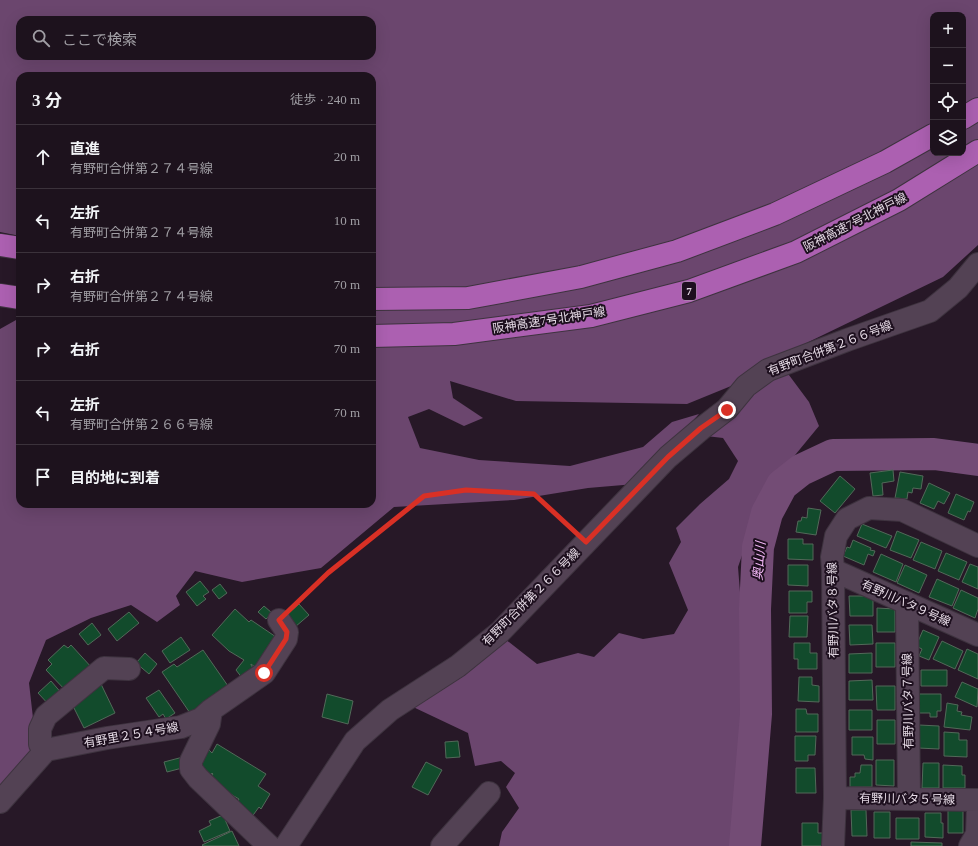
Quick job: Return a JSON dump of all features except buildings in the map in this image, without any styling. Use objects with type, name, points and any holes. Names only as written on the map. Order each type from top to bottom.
[{"type":"highway","points":[[966,116],[978,109]]},
{"type":"highway","points":[[376,299],[468,298],[581,277],[677,251],[775,214],[885,162],[930,137]]},
{"type":"highway","name":"阪神高速7号北神戸線","points":[[376,336],[454,334],[584,317],[689,291],[796,252],[899,200],[978,151]]},
{"type":"highway","points":[[0,245],[16,247]]},
{"type":"highway","points":[[0,257],[16,259]]},
{"type":"highway","points":[[0,295],[16,297]]},
{"type":"street","name":"有野町合併第２６６号線","points":[[286,846],[355,741],[390,710],[458,666],[500,632],[668,457],[701,428],[727,410],[746,386],[768,370],[930,311],[958,288],[978,264]]},
{"type":"street","name":"有野川バタ８号線","points":[[833,846],[835,798],[832,557],[836,536],[847,519],[869,508],[902,510],[978,546]]},
{"type":"street","name":"有野川バタ９号線","points":[[833,570],[978,635]]},
{"type":"street","name":"有野川バタ７号線","points":[[906,603],[909,799]]},
{"type":"street","name":"有野里２５４号線","points":[[46,750],[108,738],[181,727],[201,720],[211,710],[264,673],[286,639],[287,632],[279,620]]},
{"type":"street","points":[[0,802],[46,750],[40,744],[40,729],[46,716],[104,668],[129,669]]},
{"type":"street","points":[[211,710],[209,724],[191,761],[191,769],[198,778],[269,846]]},
{"type":"street","points":[[442,846],[489,793]]},
{"type":"street","name":"有野川バタ５号線","points":[[835,798],[978,800]]},
{"type":"street","points":[[970,846],[977,834],[978,807]]},
{"type":"path","points":[[279,620],[328,573],[424,496],[466,490],[534,494],[586,542]]},
{"type":"shaded area","points":[[0,0],[978,0],[978,245],[943,277],[794,349],[736,384],[687,404],[516,401],[450,381],[453,398],[483,418],[464,426],[429,409],[408,417],[420,448],[479,460],[570,466],[643,447],[672,422],[699,414],[635,484],[588,488],[514,500],[394,507],[321,568],[242,582],[195,571],[176,596],[180,605],[157,622],[131,605],[91,618],[46,640],[29,683],[37,753],[0,794],[0,329],[16,320],[16,508],[376,508],[376,72],[16,72],[16,235],[0,232]]},
{"type":"shaded area","points":[[783,367],[809,402],[819,426],[791,460],[757,512],[738,567],[750,718],[738,846],[499,846],[502,832],[519,808],[506,787],[515,773],[501,761],[475,766],[468,733],[411,706],[505,639],[537,664],[578,653],[594,657],[619,633],[643,639],[674,634],[688,610],[669,563],[681,542],[676,528],[700,504],[729,479],[738,461],[723,438],[706,436]]},
{"type":"waterway","name":"奥山川","points":[[745,846],[756,714],[755,609],[758,547],[767,513],[782,485],[801,470],[833,455],[934,454],[978,460]]},
{"type":"route","points":[[264,673],[286,639],[287,632],[279,620],[328,573],[424,496],[466,490],[534,494],[586,542],[668,457],[701,428],[727,410]]}]
